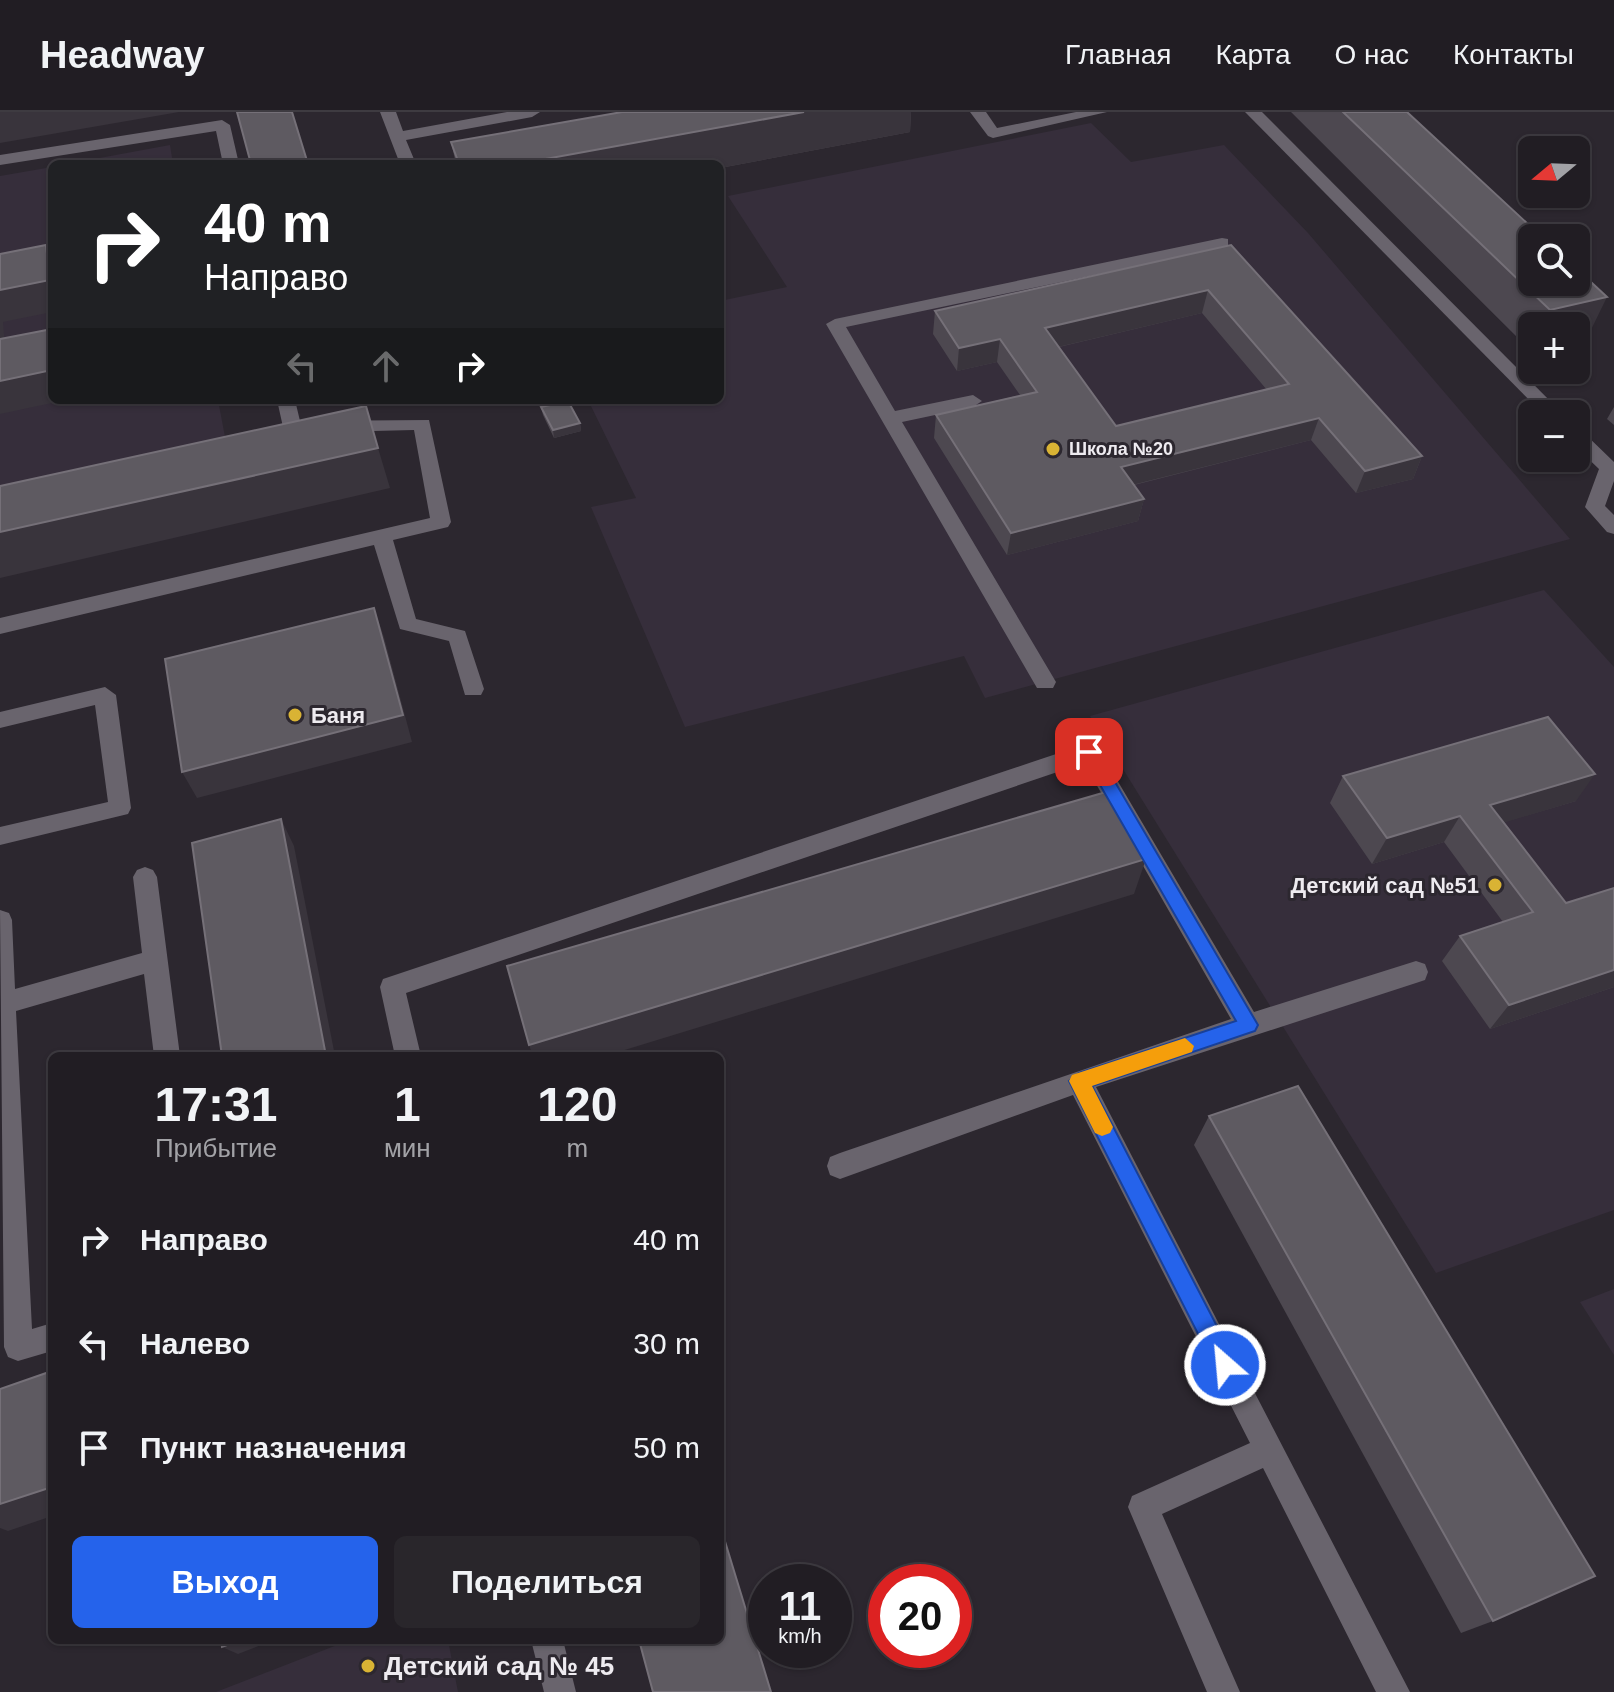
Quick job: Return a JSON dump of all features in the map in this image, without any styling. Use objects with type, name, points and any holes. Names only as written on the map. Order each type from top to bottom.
[{"type":"lane","points":[[388,112],[406,160]]},
{"type":"lane","points":[[396,137],[532,112]]},
{"type":"lane","points":[[978,112],[993,133],[1099,112]]},
{"type":"lane","points":[[1253,112],[1540,400]]},
{"type":"lane","points":[[0,160],[222,125],[230,160]]},
{"type":"lane","points":[[1045,682],[835,324],[1222,243]]},
{"type":"lane","points":[[891,418],[973,401]]},
{"type":"lane","points":[[0,626],[441,522],[422,424],[292,427],[287,404]]},
{"type":"lane","points":[[1590,450],[1609,468],[1604,505],[1614,527]]},
{"type":"lane","points":[[382,536],[407,624],[458,636],[473,689]]},
{"type":"lane","points":[[0,720],[105,695],[120,808],[0,836]]},
{"type":"lane","points":[[407,1052],[392,987],[1089,752],[1248,1025]]},
{"type":"lane","points":[[145,877],[166,1052]]},
{"type":"lane","points":[[0,920],[18,1347],[48,1338]]},
{"type":"lane","points":[[1,993],[155,960]]},
{"type":"lane","points":[[840,1166],[1079,1081],[1416,972]]},
{"type":"lane","points":[[1079,1081],[1394,1692]]},
{"type":"lane","points":[[1224,1692],[1143,1507],[1269,1450]]},
{"type":"lane","points":[[548,1644],[560,1692]]},
{"type":"shaded area","name":"Школа №20","points":[[1091,123],[1131,162],[1224,145],[1308,233],[1570,539],[985,698],[964,656],[685,727],[591,507],[636,498],[590,404],[724,404],[724,300],[787,287],[728,196]]},
{"type":"shaded area","points":[[170,145],[172,160],[89,160]]},
{"type":"shaded area","points":[[48,168],[48,404],[219,404],[226,442],[0,494],[0,176]]},
{"type":"shaded area","points":[[1544,590],[1614,667],[1614,1210],[1436,1273],[1090,716]]},
{"type":"shaded area","points":[[1614,1289],[1614,1355],[1580,1302]]},
{"type":"shaded area","name":"Детский сад № 45","points":[[340,1644],[449,1644],[458,1692],[216,1692]]},
{"type":"building","points":[[237,112],[292,112],[307,160],[250,160]]},
{"type":"building","points":[[622,112],[804,112],[540,160],[458,160],[451,142]]},
{"type":"building","points":[[1343,112],[1407,112],[1528,224],[1518,224],[1518,279]]},
{"type":"building","points":[[46,245],[48,280],[0,290],[0,254]]},
{"type":"building","points":[[1231,245],[1422,456],[1365,471],[1319,418],[1121,467],[1144,499],[1011,533],[936,415],[1037,392],[1000,339],[959,348],[935,311]],"holes":[[[1208,290],[1289,384],[1116,426],[1045,328]]]},
{"type":"building","points":[[1590,281],[1607,297],[1550,310],[1535,296],[1590,296]]},
{"type":"building","points":[[48,330],[48,371],[0,381],[0,339]]},
{"type":"building","points":[[570,404],[580,423],[553,430],[541,407]]},
{"type":"building","points":[[366,406],[378,448],[0,532],[0,486]]},
{"type":"building","name":"Баня","points":[[374,608],[403,715],[182,772],[165,659]]},
{"type":"building","points":[[1548,717],[1595,774],[1490,805],[1566,903],[1614,888],[1614,970],[1509,1005],[1460,936],[1533,912],[1460,816],[1387,838],[1343,776]]},
{"type":"building","points":[[1106,792],[1146,859],[529,1045],[507,966]]},
{"type":"building","points":[[281,819],[325,1052],[221,1052],[192,843]]},
{"type":"building","points":[[1298,1086],[1595,1576],[1493,1621],[1209,1116]]},
{"type":"building","points":[[48,1372],[48,1488],[0,1504],[0,1389]]},
{"type":"building","points":[[724,1538],[748,1617],[748,1668],[764,1668],[771,1692],[653,1692],[640,1644],[724,1644]]},
{"type":"slow traffic","points":[[1102,1127],[1079,1081],[1185,1046]]},
{"type":"place","name":"Школа №20","points":[[1053,449]]},
{"type":"place","name":"Баня","points":[[295,715]]},
{"type":"place","name":"Детский сад №51","points":[[1495,885]]},
{"type":"place","name":"Детский сад № 45","points":[[368,1666]]},
{"type":"route","points":[[1089,752],[1248,1025],[1079,1081],[1225,1365]]}]
